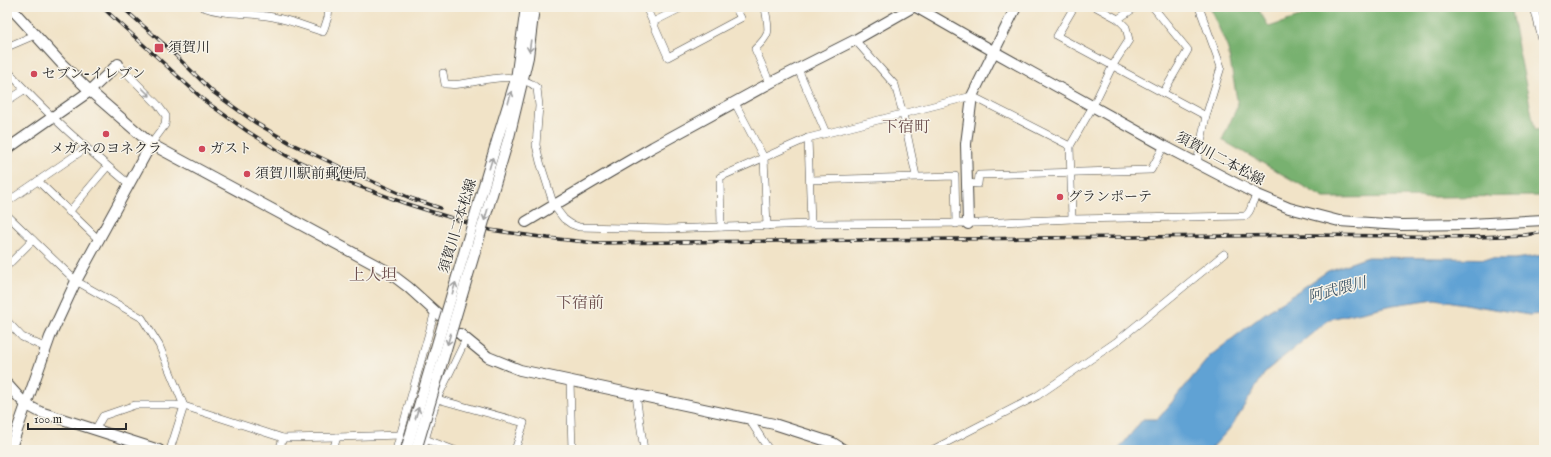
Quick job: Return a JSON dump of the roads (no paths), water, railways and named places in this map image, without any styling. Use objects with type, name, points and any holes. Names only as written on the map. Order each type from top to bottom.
[{"type":"street","points":[[10,7],[90,91],[152,144],[387,271],[408,287],[437,313],[396,450]]},
{"type":"street","points":[[203,7],[226,13],[251,10],[323,32],[328,17],[329,7]]},
{"type":"street","name":"須賀川二本松線","points":[[520,79],[526,7]]},
{"type":"street","name":"須賀川二本松線","points":[[416,450],[530,42],[534,7]]},
{"type":"street","points":[[646,7],[668,57],[741,18],[735,7]]},
{"type":"street","points":[[653,22],[683,7]]},
{"type":"street","points":[[765,7],[769,32],[766,38],[755,49],[770,83]]},
{"type":"street","points":[[526,222],[593,182],[770,83],[855,40],[913,7]]},
{"type":"street","name":"須賀川二本松線","points":[[916,7],[993,52],[1164,146],[1258,195],[1289,208],[1339,221],[1401,225],[1544,220]]},
{"type":"street","points":[[968,224],[966,144],[972,96],[1016,7]]},
{"type":"street","points":[[1074,7],[1057,36],[1206,116]]},
{"type":"street","points":[[1072,219],[1070,146],[1093,106],[1113,65],[1129,40],[1126,27],[1118,19],[1096,7]]},
{"type":"street","points":[[1118,19],[1136,7]]},
{"type":"street","points":[[1153,7],[1188,50],[1163,93]]},
{"type":"street","points":[[1197,162],[1206,116],[1222,67],[1199,7]]},
{"type":"street","points":[[1534,7],[1544,48]]},
{"type":"street","points":[[7,47],[36,35]]},
{"type":"street","points":[[855,40],[895,86],[903,114],[916,176]]},
{"type":"street","points":[[7,149],[90,91],[118,64],[158,105],[166,116],[165,125],[128,184],[76,281],[46,348],[25,404],[10,434],[10,450]]},
{"type":"street","points":[[798,68],[826,133]]},
{"type":"street","points":[[7,70],[24,90],[52,117],[128,184]]},
{"type":"street","points":[[443,73],[444,84],[459,84],[499,78],[520,79],[532,83],[537,88],[539,106],[536,145],[540,162],[554,206],[564,219],[579,227],[636,229],[811,224],[968,224],[1072,219],[1244,216],[1248,213],[1252,200],[1258,195]]},
{"type":"street","points":[[7,102],[24,90]]},
{"type":"street","points":[[721,227],[720,177],[808,138],[972,96],[1070,146]]},
{"type":"street","points":[[735,103],[764,158],[767,226]]},
{"type":"street","name":"須賀川二本松線","points":[[406,450],[504,136]]},
{"type":"street","points":[[808,138],[811,224]]},
{"type":"street","points":[[966,183],[978,184],[979,175],[1151,170],[1164,146]]},
{"type":"street","points":[[7,202],[86,148]]},
{"type":"street","points":[[69,212],[107,166]]},
{"type":"street","points":[[810,180],[955,176],[956,224]]},
{"type":"street","points":[[38,181],[98,240]]},
{"type":"street","points":[[7,215],[76,281],[142,318],[159,345],[184,406],[170,450]]},
{"type":"street","points":[[7,266],[33,240]]},
{"type":"street","points":[[932,450],[1036,396],[1116,342],[1224,254]]},
{"type":"street","points":[[7,321],[22,337],[46,348]]},
{"type":"street","points":[[422,450],[437,399],[463,336],[488,357],[506,366],[774,424],[833,443],[844,450]]},
{"type":"street","points":[[570,381],[572,450]]},
{"type":"street","points":[[7,384],[25,404],[40,412],[159,450]]},
{"type":"street","points":[[636,395],[644,450]]},
{"type":"street","points":[[437,399],[524,423],[515,450]]},
{"type":"street","points":[[95,430],[103,416],[136,405],[175,404],[282,438],[337,438],[401,435]]},
{"type":"street","points":[[749,419],[769,450]]},
{"type":"street","points":[[279,450],[282,438]]},
{"type":"street","points":[[333,450],[337,438]]},
{"type":"street","points":[[425,439],[454,450]]},
{"type":"water","name":"阿武隈川","points":[[1544,255],[1544,314],[1529,315],[1435,299],[1393,305],[1330,319],[1266,371],[1231,427],[1210,450],[1118,450],[1143,419],[1158,419],[1210,356],[1264,314],[1328,271],[1368,257],[1515,259]]},
{"type":"railway","points":[[102,7],[205,101],[247,131],[287,156],[334,177],[407,204],[490,230],[596,243],[1312,235],[1478,237],[1525,235],[1544,232]]},
{"type":"railway","points":[[122,7],[165,45],[213,92],[256,123],[292,144],[349,171],[410,198],[440,208]]},
{"type":"place","name":"須賀川","points":[[159,48]]},
{"type":"place","name":"セブン-イレブン","points":[[34,74]]},
{"type":"place","name":"メガネのヨネクラ","points":[[106,134]]},
{"type":"place","name":"ガスト","points":[[202,149]]},
{"type":"place","name":"須賀川駅前郵便局","points":[[247,174]]},
{"type":"place","name":"グランポーテ","points":[[1060,197]]},
{"type":"district","name":"下宿町","points":[[906,128]]},
{"type":"district","name":"上人坦","points":[[373,276]]},
{"type":"district","name":"下宿前","points":[[580,304]]}]
